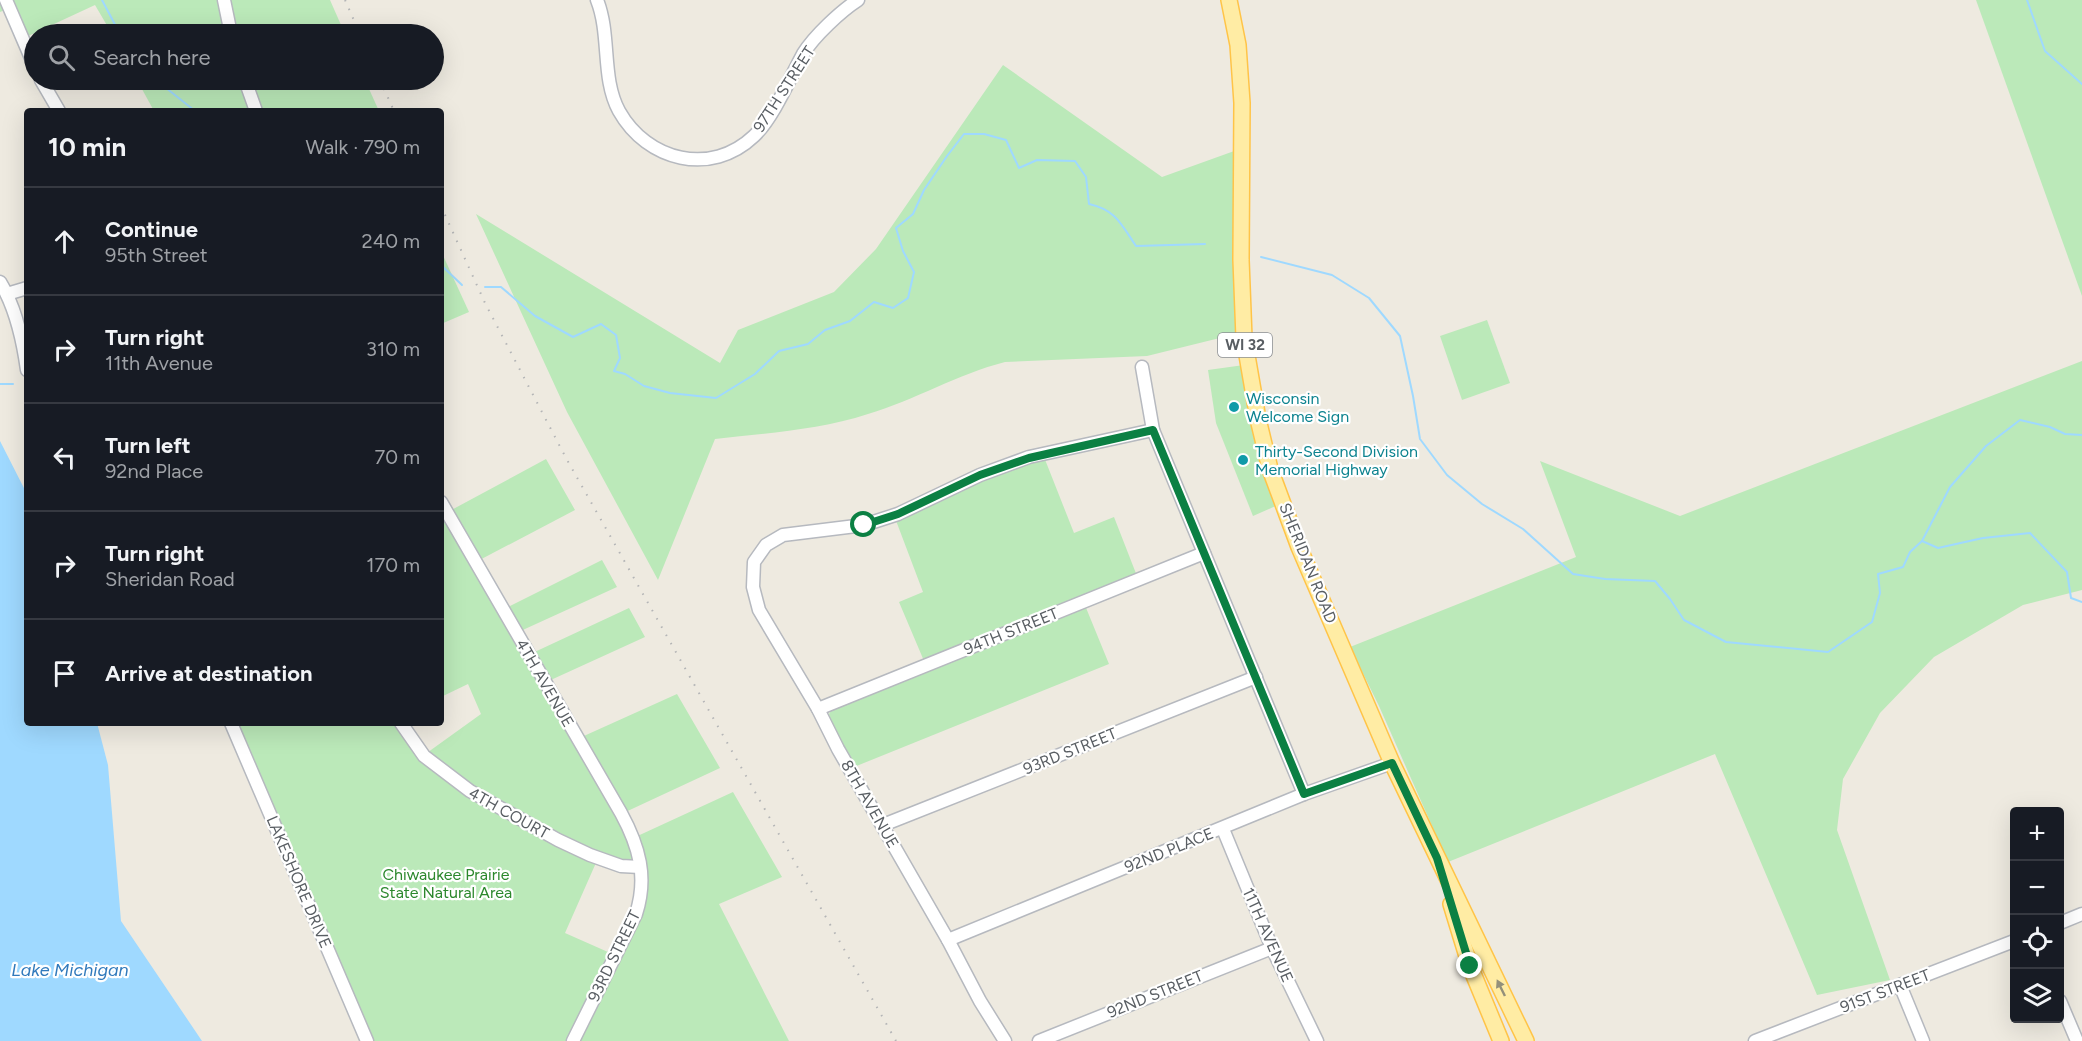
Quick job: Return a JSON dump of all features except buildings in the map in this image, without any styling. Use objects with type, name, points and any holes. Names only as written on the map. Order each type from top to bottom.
[{"type":"main road","name":"SHERIDAN ROAD","points":[[1229,0],[1238,45],[1242,103],[1241,261],[1245,338],[1258,419],[1270,469],[1299,547],[1392,763],[1526,1041]]},
{"type":"main road","name":"SHERIDAN ROAD","points":[[1437,858],[1470,966],[1501,1041]]},
{"type":"street","points":[[6,0],[24,42]]},
{"type":"street","points":[[224,0],[229,24]]},
{"type":"street","name":"97TH STREET","points":[[597,0],[608,53],[610,86],[618,110],[629,127],[663,154],[680,159],[716,157],[736,148],[755,135],[776,105],[805,51],[843,10],[858,0]]},
{"type":"street","points":[[47,90],[57,108]]},
{"type":"street","points":[[249,90],[255,108]]},
{"type":"street","points":[[0,282],[7,294],[24,350]]},
{"type":"street","points":[[7,294],[24,289]]},
{"type":"street","points":[[1142,367],[1153,430],[1304,794]]},
{"type":"street","name":"8TH AVENUE","points":[[1005,1041],[838,749],[818,709],[759,610],[753,587],[754,562],[766,545],[783,536],[864,525],[898,514],[980,475],[1029,458],[1153,430]]},
{"type":"street","name":"4TH AVENUE","points":[[444,507],[621,813],[634,837],[640,867]]},
{"type":"street","name":"94TH STREET","points":[[818,709],[1204,553]]},
{"type":"street","name":"93RD STREET","points":[[883,825],[1256,677]]},
{"type":"street","name":"LAKESHORE DRIVE","points":[[232,726],[367,1041]]},
{"type":"street","name":"4TH COURT","points":[[403,726],[424,756],[470,791],[558,840],[590,855],[621,866],[640,867]]},
{"type":"street","name":"92ND PLACE","points":[[948,940],[1304,794],[1392,763]]},
{"type":"street","name":"11TH AVENUE","points":[[1223,829],[1272,948],[1317,1041]]},
{"type":"street","name":"93RD STREET","points":[[573,1041],[636,914],[641,894],[640,867]]},
{"type":"street","points":[[2064,921],[2082,914]]},
{"type":"street","name":"91ST STREET","points":[[1755,1041],[1769,1039],[2010,942]]},
{"type":"street","name":"92ND STREET","points":[[1039,1041],[1272,948]]},
{"type":"street","points":[[1900,985],[1923,1041]]},
{"type":"street","points":[[2064,1011],[2076,1041]]},
{"type":"green space","points":[[0,0],[330,0],[341,24],[106,24],[95,5],[54,24],[24,24],[24,33],[12,7],[0,12]]},
{"type":"green space","points":[[1976,0],[2082,0],[2082,296]]},
{"type":"green space","points":[[1003,65],[1162,177],[1237,150],[1240,333],[1147,356],[1005,362],[970,373],[903,402],[831,424],[715,439],[658,580],[567,412],[476,214],[720,363],[738,330],[834,292],[876,249]]},
{"type":"green space","points":[[142,90],[370,90],[378,108],[152,108]]},
{"type":"green space","points":[[444,258],[469,312],[444,323]]},
{"type":"green space","points":[[1487,320],[1510,383],[1462,400],[1440,336]]},
{"type":"green space","points":[[2082,361],[2082,590],[2023,605],[1934,657],[1880,713],[1843,779],[1837,830],[1890,980],[1817,995],[1715,754],[1448,862],[1379,706],[1350,647],[1576,557],[1540,461],[1680,516]]},
{"type":"green space","points":[[1244,365],[1278,505],[1253,516],[1216,423],[1208,370]]},
{"type":"green space","points":[[1044,457],[1074,533],[1114,517],[1137,576],[1082,598],[1109,664],[854,767],[833,731],[829,714],[834,706],[927,668],[899,602],[923,592],[895,518],[993,474]]},
{"type":"green space","name":"Chiwaukee Prairie State Natural Area","points":[[546,459],[575,510],[472,564],[500,611],[602,560],[617,587],[514,634],[526,656],[629,608],[645,637],[542,684],[575,740],[677,694],[720,768],[619,815],[631,839],[733,792],[782,877],[719,904],[789,1041],[372,1041],[236,726],[402,726],[424,755],[481,714],[468,684],[444,696],[444,514]],"holes":[[[599,856],[623,862],[643,858],[637,920],[617,956],[565,933]]]},
{"type":"water","name":"Lake Michigan","points":[[0,441],[24,488],[24,726],[98,726],[108,765],[121,921],[202,1041],[0,1041]]},
{"type":"waterway","points":[[102,0],[115,24]]},
{"type":"waterway","points":[[2027,0],[2045,51],[2082,84]]},
{"type":"waterway","points":[[169,90],[191,108]]},
{"type":"waterway","points":[[485,287],[501,287],[535,316],[573,337],[601,324],[616,335],[620,358],[614,371],[625,374],[644,386],[670,393],[716,398],[755,374],[779,351],[808,344],[825,330],[850,321],[874,302],[893,308],[908,298],[914,272],[903,251],[896,228],[913,214],[924,190],[964,134],[984,134],[1006,140],[1019,168],[1037,160],[1075,161],[1086,177],[1089,204],[1112,214],[1136,246],[1205,244]]},
{"type":"waterway","points":[[1261,257],[1332,275],[1369,298],[1400,336],[1420,439],[1447,475],[1482,504],[1523,529],[1573,574],[1605,579],[1655,581],[1684,620],[1726,642],[1828,652],[1872,622],[1880,593],[1878,574],[1903,567],[1910,552],[1922,541],[1950,487],[1986,446],[2020,420],[2050,427],[2065,434],[2082,435]]},
{"type":"waterway","points":[[444,268],[462,285]]},
{"type":"waterway","points":[[0,384],[13,384]]},
{"type":"waterway","points":[[1922,541],[1938,548],[1983,538],[2030,533],[2067,572],[2071,598],[2082,602]]},
{"type":"railway","points":[[345,0],[356,24]]},
{"type":"railway","points":[[385,90],[393,108]]},
{"type":"railway","points":[[444,213],[485,303],[566,458],[896,1041]]},
{"type":"place","name":"Wisconsin Welcome Sign","points":[[1234,407]]},
{"type":"place","name":"Thirty-Second Division Memorial Highway","points":[[1243,460]]},
{"type":"route","points":[[864,525],[898,514],[980,475],[1029,458],[1153,430],[1304,794],[1392,763],[1437,858],[1470,966]]}]
